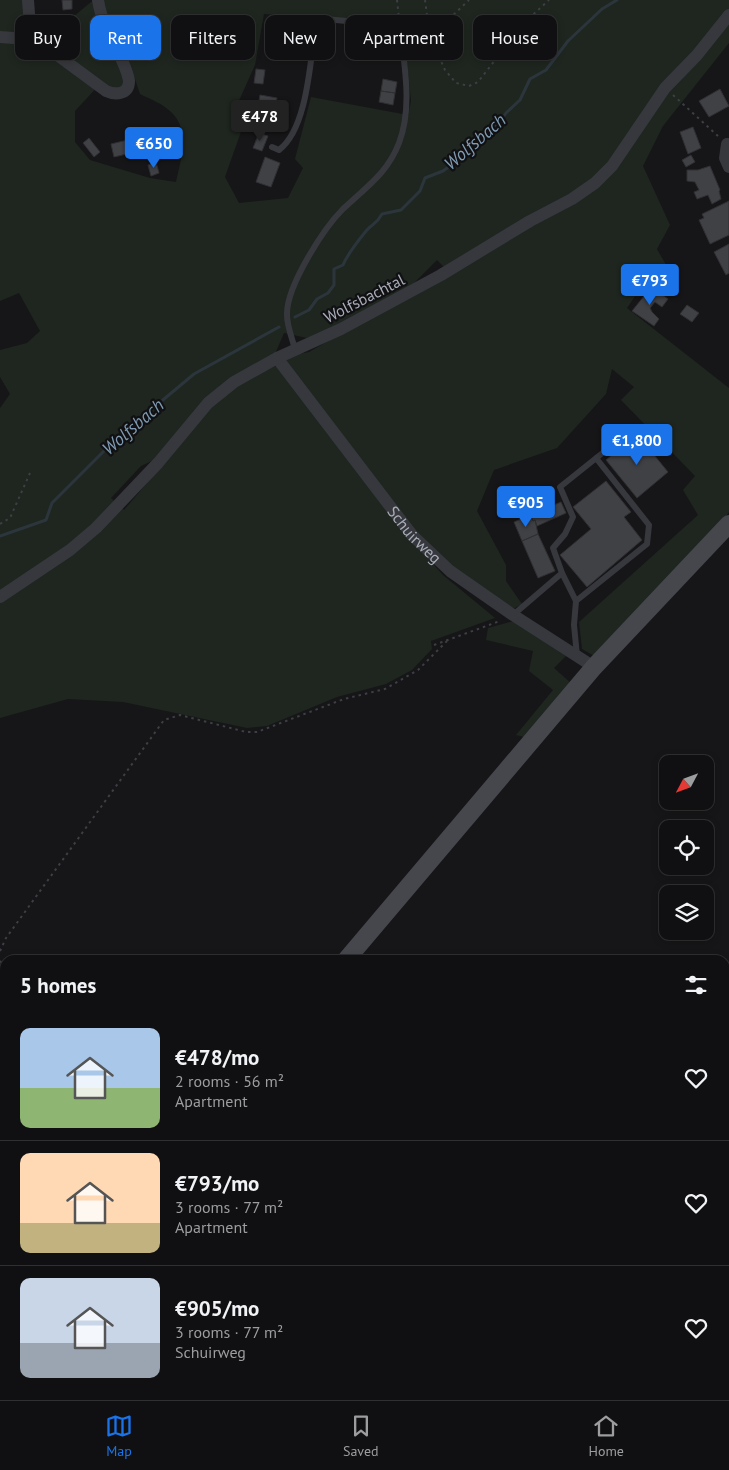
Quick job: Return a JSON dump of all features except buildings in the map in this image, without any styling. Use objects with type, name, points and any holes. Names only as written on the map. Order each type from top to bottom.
[{"type":"main road","points":[[350,955],[594,667],[729,524]]},
{"type":"street","points":[[28,0],[29,15]]},
{"type":"street","points":[[64,60],[114,95],[127,89],[129,81],[101,16],[98,0]]},
{"type":"street","name":"Wolfsbachtal","points":[[0,597],[70,550],[96,528],[158,463],[208,403],[234,382],[276,358],[341,329],[432,280],[530,221],[580,194],[595,183],[612,166],[665,88],[697,55],[729,15]]},
{"type":"street","points":[[0,37],[15,38]]},
{"type":"street","points":[[727,144],[726,158],[729,167]]},
{"type":"street","name":"Schuirweg","points":[[276,358],[412,534],[450,571],[513,616],[594,667]]},
{"type":"lane","points":[[272,147],[279,150],[286,144],[298,120],[306,96],[315,30],[318,22],[325,19],[345,21]]},
{"type":"lane","points":[[294,349],[287,316],[288,304],[294,286],[321,236],[333,220],[384,171],[398,144],[406,122],[407,98],[403,60]]},
{"type":"lane","points":[[577,656],[574,625],[576,602],[562,573],[553,548],[565,534],[573,517],[560,487],[620,439]]},
{"type":"lane","points":[[576,602],[647,544],[649,525],[596,458]]},
{"type":"lane","points":[[513,616],[562,573]]},
{"type":"path","points":[[397,0],[399,15]]},
{"type":"path","points":[[426,0],[428,15]]},
{"type":"path","points":[[453,15],[469,0]]},
{"type":"path","points":[[440,60],[445,70],[456,83],[469,86],[478,82],[524,22],[550,0]]},
{"type":"path","points":[[665,88],[727,144]]},
{"type":"path","points":[[0,524],[10,518],[30,473]]},
{"type":"path","points":[[434,645],[513,616]]},
{"type":"path","points":[[0,950],[6,938],[164,720],[180,715],[246,732],[257,732],[344,699],[385,689],[418,670],[447,641]]},
{"type":"shaded area","points":[[0,0],[23,0],[25,15],[15,15],[15,33],[0,31]]},
{"type":"shaded area","points":[[100,0],[729,0],[729,9],[609,163],[592,181],[445,268],[437,260],[408,289],[336,329],[307,338],[284,333],[275,354],[234,376],[156,459],[141,466],[111,498],[124,510],[218,400],[232,387],[274,366],[282,368],[409,537],[443,575],[495,618],[431,641],[432,649],[412,670],[386,684],[337,697],[267,726],[247,728],[123,702],[68,699],[0,718],[0,408],[10,394],[0,377],[0,350],[27,343],[40,331],[19,293],[0,301],[0,40],[15,41],[15,60],[80,60],[80,15],[75,15],[91,2]],"holes":[[[264,14],[335,15],[335,19],[345,20],[345,15],[463,15],[463,60],[407,60],[411,101],[408,115],[311,97],[295,159],[303,168],[288,198],[239,203],[225,177],[243,126],[238,103],[255,65]],[[135,79],[140,94],[168,109],[177,119],[181,128],[183,145],[176,182],[150,178],[90,160],[75,142],[75,111],[101,83],[114,92]]]},
{"type":"shaded area","points":[[729,22],[729,43],[663,126],[643,166],[670,225],[657,249],[669,270],[653,279],[648,277],[627,308],[729,388],[729,512],[723,521],[596,657],[582,649],[579,622],[698,515],[683,490],[695,476],[621,400],[634,387],[612,369],[606,394],[557,448],[494,470],[477,511],[506,565],[506,581],[522,604],[515,608],[506,607],[450,567],[415,532],[286,361],[288,356],[309,352],[523,230],[575,203],[661,96]]},
{"type":"shaded area","points":[[514,621],[566,656],[554,668],[571,683],[524,737],[516,735],[553,690],[529,671],[533,651],[486,640],[488,628]]},
{"type":"waterway","name":"Wolfsbach","points":[[295,317],[309,310],[317,299],[328,293],[334,285],[334,269],[343,265],[366,231],[382,214],[401,210],[420,191],[425,178],[443,171],[471,151],[486,130],[499,123],[506,113],[520,100],[530,79],[546,70],[568,41],[602,9],[617,0]]},
{"type":"waterway","name":"Wolfsbach","points":[[0,536],[46,520],[52,503],[115,440],[194,374],[279,327]]}]
